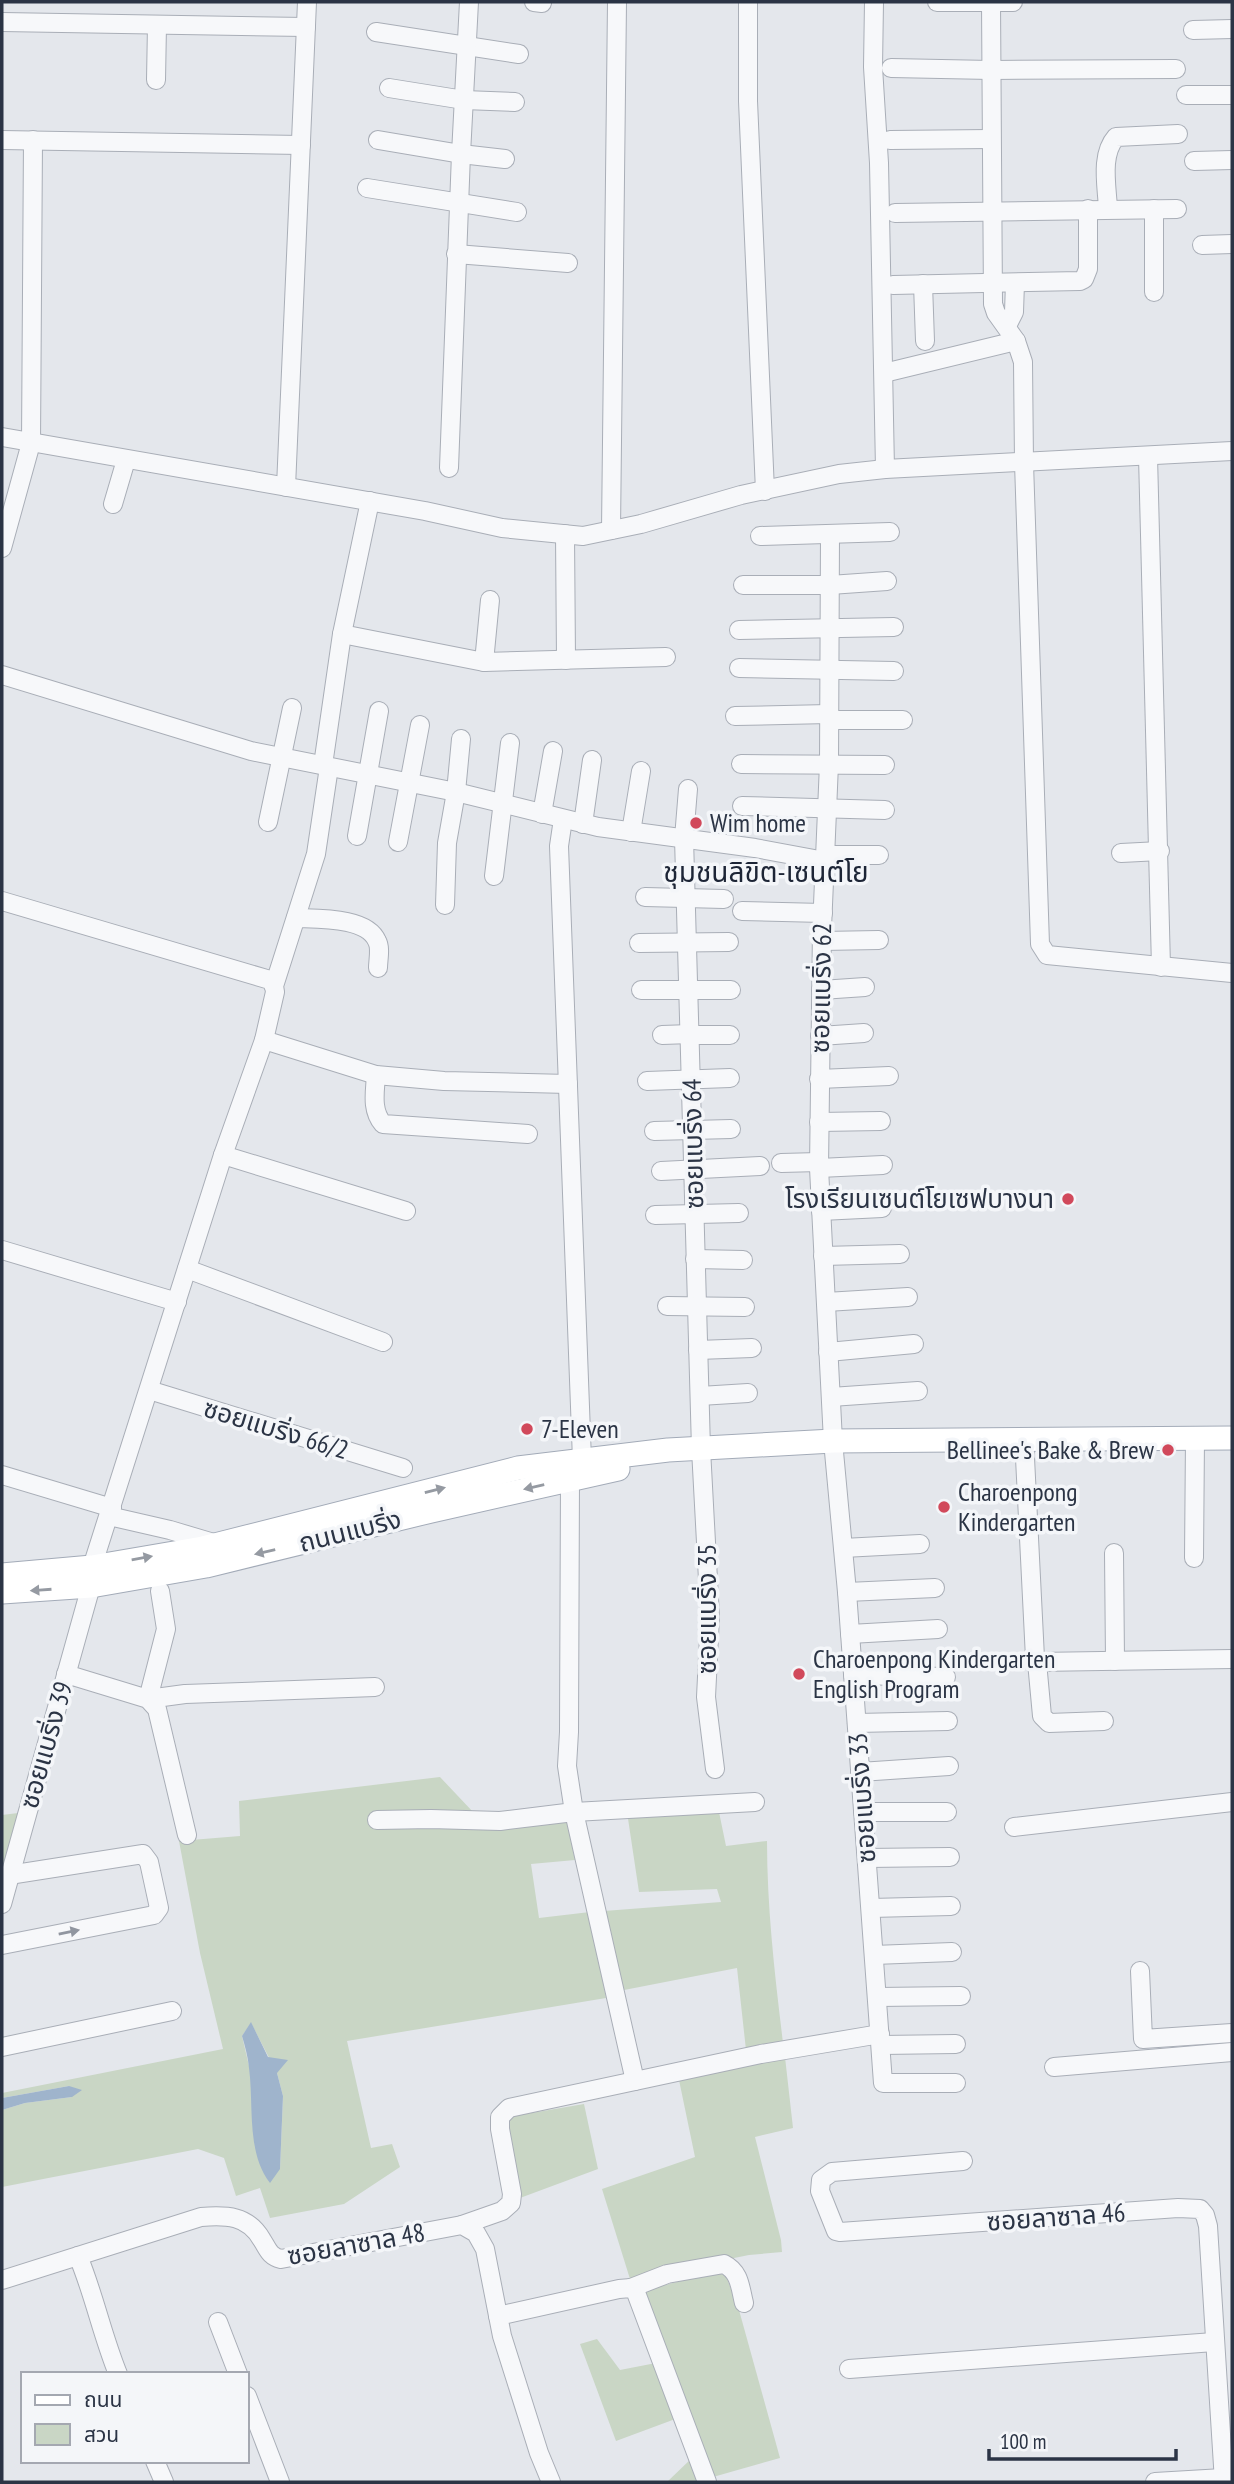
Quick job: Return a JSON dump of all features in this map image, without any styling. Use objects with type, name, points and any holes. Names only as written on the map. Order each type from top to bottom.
[{"type":"main road","name":"ถนนแบริ่ง","points":[[2,1575],[92,1576],[206,1566],[576,1470],[698,1449],[833,1441],[1232,1438]]},
{"type":"main road","name":"ถนนแบริ่ง","points":[[2,1592],[92,1576],[518,1468],[576,1470]]},
{"type":"street","points":[[286,487],[307,2]]},
{"type":"street","points":[[449,468],[456,254],[469,2]]},
{"type":"street","points":[[534,2],[542,3]]},
{"type":"street","points":[[611,530],[617,2]]},
{"type":"street","points":[[748,2],[748,101],[765,491]]},
{"type":"street","points":[[874,2],[873,66],[879,163],[885,469]]},
{"type":"street","points":[[937,2],[1013,2]]},
{"type":"street","points":[[991,2],[993,304],[996,313],[1011,333],[1023,362],[1040,944],[1047,955],[1232,973]]},
{"type":"street","points":[[2,22],[306,27]]},
{"type":"street","points":[[156,80],[157,25]]},
{"type":"street","points":[[1193,30],[1232,29]]},
{"type":"street","points":[[376,32],[519,54]]},
{"type":"street","points":[[891,68],[1176,69]]},
{"type":"street","points":[[390,88],[464,100],[515,102]]},
{"type":"street","points":[[1186,95],[1232,95]]},
{"type":"street","points":[[1108,209],[1106,155],[1116,137],[1178,134]]},
{"type":"street","points":[[378,139],[505,159]]},
{"type":"street","points":[[890,140],[990,139]]},
{"type":"street","points":[[2,140],[301,145]]},
{"type":"street","points":[[2,548],[31,443],[33,141]]},
{"type":"street","points":[[1194,160],[1232,160]]},
{"type":"street","points":[[367,188],[517,212]]},
{"type":"street","points":[[892,285],[1073,283],[1084,279],[1088,270],[1088,209]]},
{"type":"street","points":[[1154,209],[1154,292]]},
{"type":"street","points":[[895,213],[1177,209]]},
{"type":"street","points":[[1202,245],[1232,244]]},
{"type":"street","points":[[456,254],[568,263]]},
{"type":"street","points":[[1011,333],[1016,282]]},
{"type":"street","points":[[923,284],[925,341]]},
{"type":"street","points":[[884,373],[1011,333]]},
{"type":"street","points":[[2,437],[425,511],[502,528],[583,536],[839,474],[885,469],[1232,451]]},
{"type":"street","points":[[1148,456],[1161,967]]},
{"type":"street","points":[[113,504],[126,460]]},
{"type":"street","name":"ซอยแบริ่ง 39","points":[[2,1904],[111,1512],[223,1155],[264,1040],[275,992],[274,985],[316,854],[342,634],[370,501]]},
{"type":"street","points":[[760,536],[890,532]]},
{"type":"street","points":[[565,534],[566,660]]},
{"type":"street","name":"ซอยแบริ่ง 62","points":[[830,534],[829,764],[822,941],[819,1165],[833,1441]]},
{"type":"street","points":[[743,585],[830,585],[887,581]]},
{"type":"street","points":[[484,662],[490,600]]},
{"type":"street","points":[[739,630],[894,627]]},
{"type":"street","points":[[342,634],[484,662],[666,657]]},
{"type":"street","points":[[739,668],[894,670]]},
{"type":"street","points":[[2,675],[251,751],[456,792],[583,824],[825,858],[879,855]]},
{"type":"street","points":[[268,822],[292,708]]},
{"type":"street","points":[[357,836],[379,711]]},
{"type":"street","points":[[735,716],[903,720]]},
{"type":"street","points":[[398,842],[420,725]]},
{"type":"street","points":[[445,905],[447,843],[456,792],[461,739]]},
{"type":"street","points":[[494,876],[510,743]]},
{"type":"street","points":[[542,814],[552,751]]},
{"type":"street","points":[[583,824],[592,760]]},
{"type":"street","points":[[741,764],[885,765]]},
{"type":"street","points":[[631,832],[640,771]]},
{"type":"street","name":"ซอยแบริ่ง 64","points":[[688,789],[684,839],[700,1396],[698,1449]]},
{"type":"street","points":[[742,806],[885,810]]},
{"type":"street","points":[[563,819],[559,846],[568,1084],[576,1470],[567,1766],[574,1812],[635,2081]]},
{"type":"street","points":[[1121,853],[1160,851]]},
{"type":"street","points":[[645,897],[724,899]]},
{"type":"street","points":[[2,901],[270,980],[274,985]]},
{"type":"street","points":[[742,911],[823,913]]},
{"type":"street","points":[[296,918],[346,921],[370,932],[379,942],[378,968]]},
{"type":"street","points":[[822,941],[879,940]]},
{"type":"street","points":[[639,943],[729,942]]},
{"type":"street","points":[[821,990],[865,987]]},
{"type":"street","points":[[641,990],[731,990]]},
{"type":"street","points":[[820,1036],[864,1033]]},
{"type":"street","points":[[662,1035],[730,1035]]},
{"type":"street","points":[[264,1040],[376,1074],[444,1082],[568,1084]]},
{"type":"street","points":[[376,1074],[374,1106],[377,1117],[383,1124],[528,1134]]},
{"type":"street","points":[[819,1080],[889,1076]]},
{"type":"street","points":[[647,1081],[730,1078]]},
{"type":"street","points":[[819,1122],[881,1121]]},
{"type":"street","points":[[654,1131],[731,1129]]},
{"type":"street","points":[[223,1155],[406,1211]]},
{"type":"street","points":[[781,1163],[883,1165]]},
{"type":"street","points":[[661,1171],[760,1166]]},
{"type":"street","points":[[821,1211],[882,1208]]},
{"type":"street","points":[[654,1215],[739,1213]]},
{"type":"street","points":[[2,1250],[177,1302]]},
{"type":"street","points":[[823,1256],[900,1254]]},
{"type":"street","points":[[695,1259],[743,1260]]},
{"type":"street","points":[[187,1269],[383,1342]]},
{"type":"street","points":[[825,1302],[908,1297]]},
{"type":"street","points":[[667,1306],[745,1307]]},
{"type":"street","points":[[828,1352],[914,1344]]},
{"type":"street","points":[[698,1350],[752,1348]]},
{"type":"street","name":"ซอยแบริ่ง 66/2","points":[[149,1390],[403,1468]]},
{"type":"street","points":[[831,1396],[918,1391]]},
{"type":"street","points":[[700,1396],[748,1393]]},
{"type":"street","points":[[1024,1438],[1035,1658],[1042,1716],[1049,1723],[1104,1721]]},
{"type":"street","points":[[1195,1438],[1195,1558]]},
{"type":"street","name":"ซอยแบริ่ง 33","points":[[833,1441],[847,1592],[883,2083],[956,2083]]},
{"type":"street","name":"ซอยแบริ่ง 35","points":[[698,1449],[710,1617],[706,1697],[715,1769]]},
{"type":"street","points":[[2,1475],[217,1544]]},
{"type":"street","points":[[843,1548],[920,1544]]},
{"type":"street","points":[[1114,1553],[1115,1661]]},
{"type":"street","points":[[847,1592],[935,1588]]},
{"type":"street","points":[[148,1699],[166,1629],[160,1591]]},
{"type":"street","points":[[850,1634],[938,1629]]},
{"type":"street","points":[[1037,1662],[1232,1659]]},
{"type":"street","points":[[66,1674],[148,1699],[185,1694],[375,1686]]},
{"type":"street","points":[[853,1675],[946,1678]]},
{"type":"street","points":[[148,1699],[157,1709],[162,1722],[187,1835]]},
{"type":"street","points":[[857,1723],[948,1721]]},
{"type":"street","points":[[860,1772],[949,1766]]},
{"type":"street","points":[[377,1820],[500,1821],[574,1812],[755,1802]]},
{"type":"street","points":[[1014,1828],[1232,1802]]},
{"type":"street","points":[[863,1812],[947,1812]]},
{"type":"street","points":[[2,1945],[154,1915],[159,1908],[149,1862],[143,1854],[9,1875]]},
{"type":"street","points":[[867,1858],[950,1857]]},
{"type":"street","points":[[871,1908],[951,1906]]},
{"type":"street","points":[[874,1955],[952,1952]]},
{"type":"street","points":[[1140,1971],[1143,2039],[1232,2033]]},
{"type":"street","points":[[877,1997],[961,1996]]},
{"type":"street","points":[[2,2048],[172,2011]]},
{"type":"street","points":[[462,2225],[502,2211],[511,2203],[512,2194],[500,2129],[500,2117],[509,2108],[761,2054],[880,2040],[956,2044]]},
{"type":"street","points":[[1054,2067],[1232,2052]]},
{"type":"street","name":"ซอยลาซาล 46","points":[[963,2161],[832,2172],[821,2180],[820,2191],[836,2231],[840,2232],[1178,2208],[1200,2209],[1205,2215],[1208,2226],[1224,2480]]},
{"type":"street","name":"ซอยลาซาล 48","points":[[2,2280],[201,2217],[233,2216],[253,2228],[268,2253],[281,2259],[462,2225],[476,2233],[485,2249],[502,2336],[551,2482]]},
{"type":"street","points":[[78,2256],[117,2372]]},
{"type":"street","points":[[498,2316],[631,2288],[667,2274],[724,2264],[732,2268],[738,2277],[744,2303]]},
{"type":"street","points":[[631,2288],[635,2290],[707,2482]]},
{"type":"street","points":[[218,2322],[237,2372]]},
{"type":"street","points":[[849,2369],[1214,2342]]},
{"type":"street","points":[[248,2399],[279,2482]]},
{"type":"street","points":[[156,2463],[164,2482]]},
{"type":"street","points":[[1155,2482],[1224,2480]]},
{"type":"green space","points":[[440,1777],[474,1813],[564,1807],[575,1860],[531,1864],[539,1918],[590,1912],[606,1998],[347,2041],[371,2148],[392,2144],[400,2167],[344,2204],[270,2218],[260,2188],[236,2196],[224,2158],[198,2149],[2,2187],[2,2110],[25,2103],[72,2097],[69,2086],[2,2098],[2,2093],[223,2049],[200,1953],[179,1841],[240,1836],[239,1801]],"holes":[[[251,2023],[277,2073],[283,2096],[280,2169],[242,2036]]]},
{"type":"green space","points":[[627,1812],[719,1812],[726,1846],[767,1841],[774,1968],[783,2043],[746,2050],[737,1968],[619,1991],[604,1911],[721,1902],[717,1889],[639,1892]]},
{"type":"green space","points":[[18,1813],[9,1858],[2,1882],[2,1815]]},
{"type":"green space","points":[[785,2057],[793,2128],[755,2137],[782,2252],[749,2255],[630,2279],[602,2189],[695,2157],[679,2080]]},
{"type":"green space","points":[[584,2104],[598,2169],[520,2198],[504,2126],[508,2117]]},
{"type":"green space","points":[[717,2272],[726,2276],[739,2310],[780,2458],[713,2477],[645,2290]]},
{"type":"green space","points":[[597,2339],[620,2370],[656,2363],[678,2418],[616,2441],[580,2344]]},
{"type":"green space","points":[[692,2458],[701,2482],[667,2482]]},
{"type":"water","points":[[251,2022],[268,2057],[288,2060],[277,2073],[283,2096],[280,2169],[270,2183],[257,2157],[252,2128],[249,2064],[242,2036]]},
{"type":"water","points":[[69,2086],[82,2090],[72,2097],[25,2103],[2,2110],[2,2098]]},
{"type":"place","name":"Wim home","points":[[696,823]]},
{"type":"place","name":"โรงเรียนเซนต์โยเซฟบางนา","points":[[1068,1199]]},
{"type":"place","name":"7-Eleven","points":[[527,1429]]},
{"type":"place","name":"Bellinee's Bake & Brew","points":[[1168,1450]]},
{"type":"place","name":"Charoenpong Kindergarten","points":[[944,1507]]},
{"type":"place","name":"Charoenpong Kindergarten English Program","points":[[799,1674]]},
{"type":"district","name":"ชุมชนลิขิต-เซนต์โย","points":[[766,872]]}]
